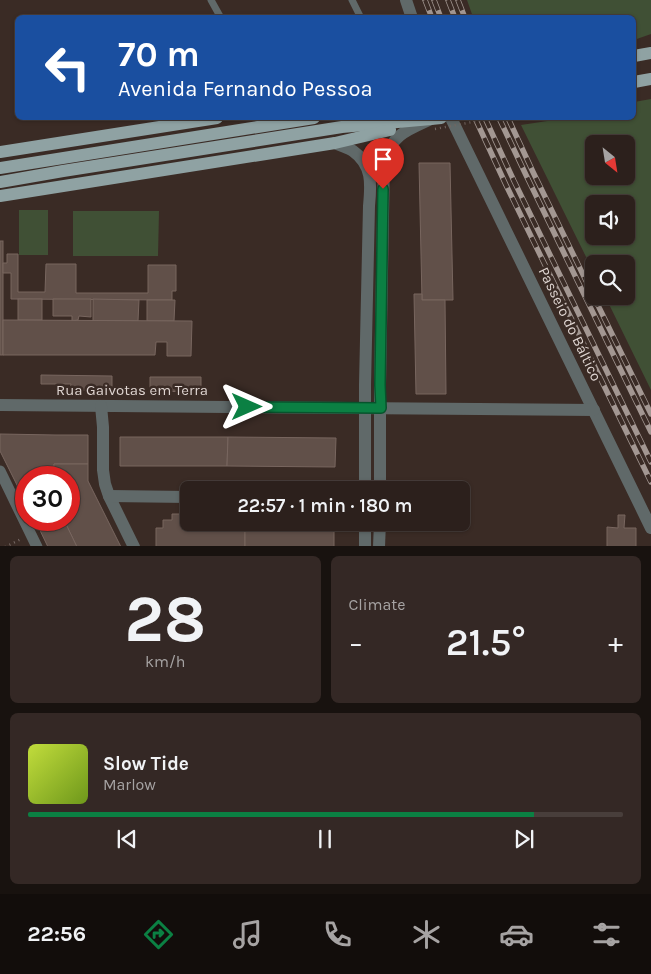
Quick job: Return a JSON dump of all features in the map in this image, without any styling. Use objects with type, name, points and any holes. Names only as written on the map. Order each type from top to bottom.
[{"type":"main road","points":[[636,56],[651,53]]},
{"type":"main road","points":[[636,82],[651,79]]},
{"type":"main road","points":[[0,152],[204,120]]},
{"type":"main road","points":[[0,168],[301,120]]},
{"type":"main road","points":[[0,182],[342,127],[436,122]]},
{"type":"main road","points":[[0,196],[335,143],[436,122]]},
{"type":"street","points":[[406,0],[411,15]]},
{"type":"street","name":"Passeio do Báltico","points":[[453,120],[651,528]]},
{"type":"street","points":[[380,481],[384,160],[390,147],[404,132],[436,122]]},
{"type":"street","points":[[335,143],[353,151],[363,161],[369,173],[371,185],[365,481]]},
{"type":"street","name":"Rua Gaivotas em Terra","points":[[0,405],[594,410]]},
{"type":"street","points":[[101,406],[105,484],[134,546]]},
{"type":"street","points":[[0,471],[37,546]]},
{"type":"street","points":[[109,496],[180,497]]},
{"type":"street","points":[[365,531],[365,546]]},
{"type":"street","points":[[380,531],[380,546]]},
{"type":"lane","points":[[211,0],[219,15]]},
{"type":"lane","points":[[352,0],[360,15]]},
{"type":"path","points":[[436,122],[464,120]]},
{"type":"path","points":[[5,546],[31,533]]},
{"type":"green space","points":[[467,0],[651,0],[651,34],[636,39],[636,15],[472,15]]},
{"type":"green space","points":[[651,99],[651,390],[609,305],[635,305],[635,255],[585,255],[521,125],[554,120],[636,120],[636,102]]},
{"type":"green space","points":[[19,210],[48,210],[48,255],[19,255]]},
{"type":"green space","points":[[73,211],[159,211],[158,256],[73,256]]},
{"type":"building","points":[[419,163],[450,163],[453,300],[422,300]]},
{"type":"building","points":[[0,241],[3,241],[3,355],[0,355]]},
{"type":"building","points":[[7,254],[18,254],[18,292],[45,292],[46,264],[76,264],[76,293],[148,293],[148,265],[176,265],[176,291],[172,291],[172,300],[11,299],[11,273],[3,273],[3,263],[7,263]]},
{"type":"building","points":[[414,294],[422,294],[422,300],[445,300],[446,394],[416,394]]},
{"type":"building","points":[[18,299],[42,299],[42,320],[18,320]]},
{"type":"building","points":[[53,299],[91,299],[91,317],[79,316],[78,320],[72,321],[72,316],[53,316]]},
{"type":"building","points":[[93,299],[139,300],[138,321],[93,321]]},
{"type":"building","points":[[147,300],[175,300],[174,321],[147,321]]},
{"type":"building","points":[[3,320],[192,321],[191,356],[167,356],[167,342],[156,342],[155,355],[3,355]]},
{"type":"building","points":[[41,375],[112,376],[112,391],[70,390],[71,384],[41,384]]},
{"type":"building","points":[[150,377],[201,377],[201,392],[150,391]]},
{"type":"building","points":[[0,434],[88,435],[88,464],[15,466],[15,481],[0,451]]},
{"type":"building","points":[[120,437],[228,437],[227,466],[120,466]]},
{"type":"building","points":[[228,437],[336,438],[335,467],[227,466]]},
{"type":"building","points":[[54,464],[88,464],[88,481],[120,546],[77,546],[69,531],[80,531],[80,466],[54,466]]},
{"type":"building","points":[[172,514],[180,514],[180,531],[245,531],[245,546],[156,546],[156,528],[163,528],[163,520],[172,520]]},
{"type":"building","points":[[618,515],[625,515],[624,528],[636,528],[636,546],[607,546],[607,527],[618,528]]},
{"type":"building","points":[[40,531],[69,531],[77,546],[48,546]]},
{"type":"building","points":[[245,531],[334,531],[334,546],[245,546]]},
{"type":"railway","points":[[425,0],[431,15]]},
{"type":"railway","points":[[434,0],[440,15]]},
{"type":"railway","points":[[448,0],[454,15]]},
{"type":"railway","points":[[458,0],[464,15]]},
{"type":"railway","points":[[476,120],[651,482]]},
{"type":"railway","points":[[486,120],[651,462]]},
{"type":"railway","points":[[500,120],[651,432]]},
{"type":"railway","points":[[509,120],[651,414]]},
{"type":"route","points":[[247,407],[381,408],[383,189]]}]
